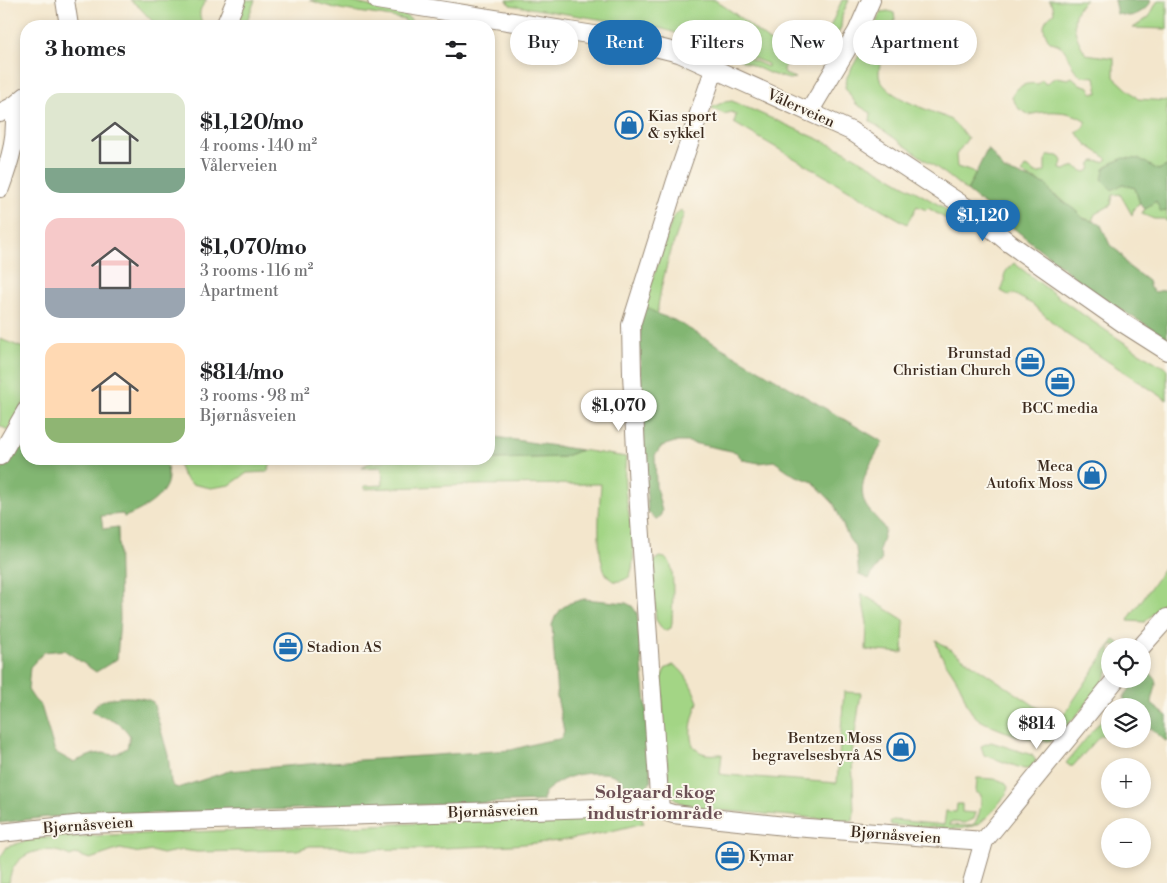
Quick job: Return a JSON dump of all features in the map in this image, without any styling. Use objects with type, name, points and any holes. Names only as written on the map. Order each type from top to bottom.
[{"type":"street","points":[[64,0],[68,20]]},
{"type":"street","points":[[228,20],[236,0]]},
{"type":"street","name":"Vålerveien","points":[[378,0],[631,41],[679,53],[851,130],[967,208],[1009,243],[1122,323],[1167,351]]},
{"type":"street","points":[[809,112],[857,32],[871,0]]},
{"type":"street","points":[[660,810],[639,507],[631,325],[670,198],[714,70]]},
{"type":"street","points":[[0,188],[11,158],[15,139],[16,120],[13,105]]},
{"type":"street","points":[[0,456],[20,422]]},
{"type":"street","points":[[1149,638],[1167,618]]},
{"type":"street","points":[[972,883],[984,841],[1109,688]]},
{"type":"street","name":"Bjørnåsveien","points":[[0,833],[84,824],[627,808],[660,810],[673,814],[794,827],[984,841]]},
{"type":"green space","points":[[130,0],[207,0],[200,13],[201,20],[151,20]]},
{"type":"green space","points":[[245,0],[255,0],[247,20],[238,20]]},
{"type":"green space","points":[[310,0],[343,0],[403,14],[411,20],[345,10]]},
{"type":"green space","points":[[507,0],[715,0],[743,20],[672,20],[672,32],[662,29],[662,20],[606,20],[510,5]]},
{"type":"green space","points":[[842,0],[849,0],[842,20],[833,20]]},
{"type":"green space","points":[[1049,0],[1086,0],[1076,12],[1074,26],[1086,54],[1114,58],[1114,77],[1138,99],[1167,101],[1167,166],[1158,170],[1137,160],[1125,159],[1104,169],[1123,184],[1135,188],[1140,204],[1134,208],[1132,215],[1120,194],[1113,195],[1111,205],[1095,214],[1092,221],[1081,217],[1061,199],[1051,193],[1047,185],[1028,177],[1022,172],[1025,167],[1036,173],[1045,171],[1045,161],[1048,155],[1059,156],[1062,161],[1060,169],[1065,170],[1074,167],[1085,172],[1090,170],[1091,163],[1094,161],[1104,162],[1108,159],[1087,145],[1076,132],[1085,127],[1085,121],[1080,117],[1058,112],[1043,112],[1030,115],[1019,109],[1012,98],[1016,90],[1022,86],[1038,84],[1042,79],[1045,84],[1056,77],[1068,79],[1072,77],[1080,84],[1089,87],[1092,93],[1098,93],[1095,77],[1079,74],[1062,47],[1050,42],[1044,30],[1046,20],[1054,13],[1053,6]]},
{"type":"green space","points":[[1114,0],[1151,0],[1142,11],[1129,16],[1117,14]]},
{"type":"green space","points":[[1158,0],[1167,0],[1167,29],[1133,28],[1149,17]]},
{"type":"green space","points":[[888,11],[894,13],[895,20],[878,20],[881,12]]},
{"type":"green space","points":[[762,35],[772,42],[772,65],[787,65],[784,69],[785,74],[795,78],[789,79],[771,74],[751,65],[762,64],[768,67],[768,64],[762,62]]},
{"type":"green space","points":[[854,65],[880,65],[880,80],[886,88],[906,101],[949,119],[957,125],[968,138],[956,155],[957,167],[976,173],[967,191],[870,121],[871,113],[856,104],[845,87],[847,77]]},
{"type":"green space","points":[[732,101],[841,149],[941,206],[955,217],[951,222],[928,208],[926,210],[917,206],[907,224],[734,123],[736,115],[732,112],[724,114],[711,108],[724,102]]},
{"type":"green space","points":[[988,148],[1004,170],[1047,185],[1051,193],[1084,219],[1100,223],[1110,245],[1120,253],[1128,266],[1148,281],[1150,288],[1155,292],[1167,291],[1167,338],[1086,286],[967,191]]},
{"type":"green space","points":[[1124,158],[1140,159],[1158,170],[1167,166],[1167,211],[1161,212],[1156,201],[1145,209],[1140,204],[1135,188],[1123,184],[1112,190],[1102,180],[1104,169]]},
{"type":"green space","points":[[1156,201],[1161,211],[1167,211],[1167,222],[1164,219],[1154,219],[1142,214],[1145,209]]},
{"type":"green space","points":[[681,210],[684,214],[661,288],[657,314],[644,305],[673,217]]},
{"type":"green space","points":[[1014,263],[1089,319],[1167,369],[1167,400],[1066,334],[1032,304],[1012,293],[1010,296],[1001,291],[1005,274]]},
{"type":"green space","points":[[644,305],[657,314],[674,320],[883,442],[868,470],[862,493],[866,505],[885,530],[879,551],[882,559],[869,579],[859,575],[856,548],[849,539],[834,504],[813,482],[794,475],[774,461],[759,463],[743,460],[736,452],[688,442],[675,442],[662,446],[655,455],[656,487],[662,511],[660,517],[656,519],[648,512],[640,358],[640,336]]},
{"type":"green space","points":[[0,339],[20,347],[20,409],[8,430],[0,426]]},
{"type":"green space","points":[[495,437],[581,450],[563,457],[495,459]]},
{"type":"green space","points":[[20,438],[20,465],[166,465],[167,483],[164,490],[153,502],[124,517],[123,514],[101,516],[103,529],[118,527],[120,619],[117,659],[96,672],[64,650],[44,652],[30,667],[28,690],[41,706],[55,752],[73,762],[94,754],[114,755],[127,748],[130,736],[123,727],[117,722],[92,711],[102,701],[124,697],[141,698],[153,702],[168,755],[171,782],[173,786],[178,788],[229,771],[511,750],[559,739],[564,731],[557,697],[552,625],[562,608],[570,603],[584,599],[626,603],[632,606],[637,613],[651,781],[641,795],[630,790],[615,776],[605,773],[590,773],[575,775],[556,784],[544,793],[543,801],[48,817],[0,823],[0,473]]},
{"type":"green space","points":[[581,450],[626,457],[626,498],[633,546],[632,568],[629,577],[616,581],[608,576],[602,564],[599,529],[601,484],[471,485],[364,489],[364,486],[383,485],[382,467],[362,468],[365,465],[495,465],[495,459],[497,459],[563,457]]},
{"type":"green space","points":[[179,465],[270,465],[267,472],[247,473],[230,485],[211,488],[192,484],[181,472]]},
{"type":"green space","points":[[660,557],[666,558],[672,568],[672,623],[671,628],[667,630],[663,630],[656,620],[653,562]]},
{"type":"green space","points":[[1167,565],[1167,598],[1145,622],[1128,621],[1129,618]]},
{"type":"green space","points":[[861,593],[904,620],[903,653],[866,650],[867,623]]},
{"type":"green space","points":[[936,640],[1059,722],[1101,659],[1101,683],[1065,729],[1052,740],[1045,741],[1025,738],[991,726],[973,714]]},
{"type":"green space","points":[[673,665],[682,671],[698,702],[691,732],[694,746],[698,751],[706,754],[722,754],[720,774],[837,783],[844,692],[861,693],[852,754],[853,821],[704,809],[676,800],[669,792],[661,679],[665,669]]},
{"type":"green space","points":[[1152,674],[1156,685],[1152,703],[1167,716],[1167,742],[1151,729],[1151,698],[1124,697],[1130,688],[1151,688]]},
{"type":"green space","points":[[1101,721],[1101,736],[1073,766],[1066,763]]},
{"type":"green space","points":[[991,742],[1032,755],[1036,761],[1029,769],[1024,769],[984,755],[981,746]]},
{"type":"green space","points":[[977,778],[999,780],[1008,787],[1006,795],[980,823],[960,829],[891,825],[890,822],[893,820],[944,825],[946,811],[956,812],[957,804],[962,804],[962,812],[976,813],[974,819],[965,823],[950,822],[949,825],[968,826],[974,824],[979,814],[981,803],[981,795],[976,792]]},
{"type":"green space","points":[[640,816],[644,823],[560,841],[511,845],[351,850],[333,846],[310,846],[297,850],[197,852],[183,850],[162,854],[152,851],[140,853],[120,849],[90,859],[75,854],[70,856],[50,850],[31,853],[23,857],[11,872],[9,883],[0,883],[0,858],[7,847],[35,838]]},
{"type":"place","name":"Kias sport & sykkel","points":[[629,125]]},
{"type":"place","name":"Brunstad Christian Church","points":[[1030,362]]},
{"type":"place","name":"BCC media","points":[[1060,382]]},
{"type":"place","name":"Meca Autofix Moss","points":[[1092,475]]},
{"type":"place","name":"Stadion AS","points":[[288,647]]},
{"type":"place","name":"Bentzen Moss begravelsesbyrå AS","points":[[901,747]]},
{"type":"place","name":"Kymar","points":[[730,856]]},
{"type":"district","name":"Solgaard skog industriområde","points":[[655,802]]}]
